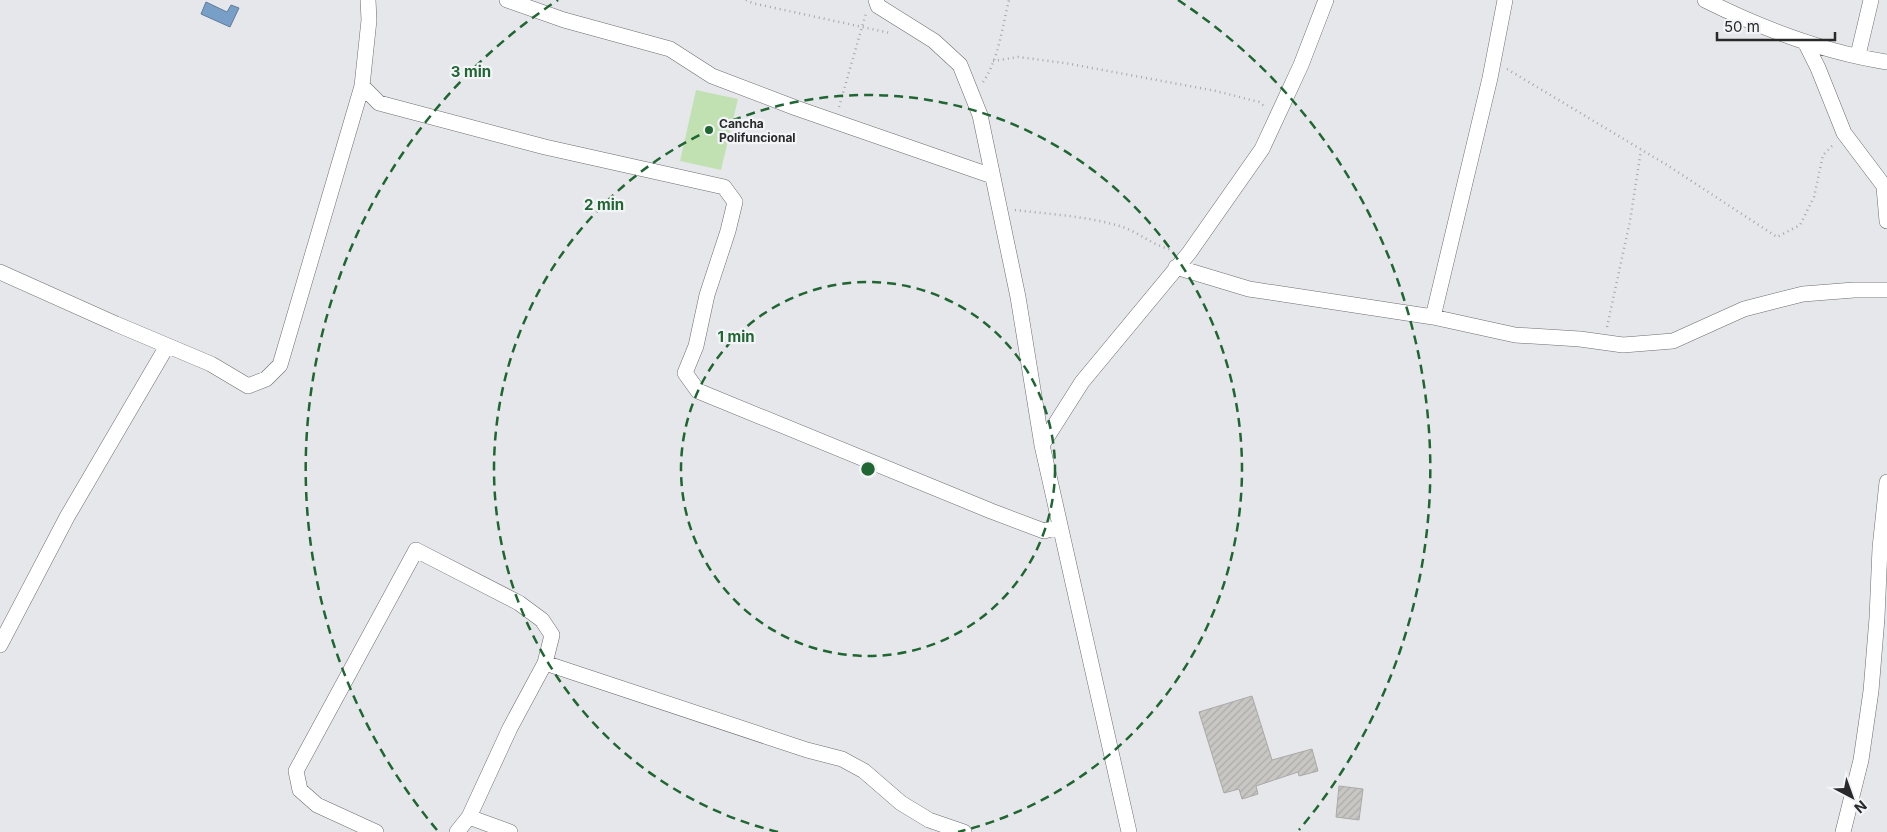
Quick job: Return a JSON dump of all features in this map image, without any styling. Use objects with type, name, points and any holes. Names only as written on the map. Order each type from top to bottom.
[{"type":"street","points":[[0,272],[211,364],[248,386],[266,379],[280,365],[362,86],[369,20],[368,0]]},
{"type":"street","points":[[507,0],[564,20],[670,49],[712,76],[835,122],[992,176]]},
{"type":"street","points":[[1042,445],[1082,382],[1189,253],[1262,149],[1301,65],[1326,0]]},
{"type":"street","points":[[1433,317],[1493,61],[1505,0]]},
{"type":"street","points":[[1705,0],[1738,17],[1806,44],[1887,62]]},
{"type":"street","points":[[1858,55],[1871,0]]},
{"type":"street","points":[[872,5],[878,6],[934,42],[960,65],[980,115],[1018,297],[1042,445],[1129,832]]},
{"type":"street","points":[[1806,44],[1818,68],[1844,134],[1886,189],[1887,221]]},
{"type":"street","points":[[362,86],[379,103],[545,147],[724,187],[735,202],[728,231],[707,295],[696,346],[685,374],[698,391],[991,511],[1044,530],[1060,527]]},
{"type":"street","points":[[1176,267],[1249,289],[1433,317],[1515,335],[1623,345],[1673,341],[1744,309],[1803,294],[1854,290],[1887,290]]},
{"type":"street","points":[[0,645],[67,517],[167,346]]},
{"type":"street","points":[[1843,832],[1861,760],[1871,691],[1880,548],[1887,482]]},
{"type":"street","points":[[376,832],[317,805],[300,790],[296,772],[416,550],[519,603],[542,620],[552,636],[545,663],[510,728],[469,816],[457,832]]},
{"type":"street","points":[[545,663],[807,750],[842,759],[864,771],[901,803],[929,820],[964,832]]},
{"type":"street","points":[[469,816],[510,832]]},
{"type":"path","points":[[746,0],[752,3],[891,33]]},
{"type":"path","points":[[973,96],[990,72],[1009,0]]},
{"type":"path","points":[[835,122],[862,28],[872,5]]},
{"type":"path","points":[[993,61],[1018,57],[1065,63],[1216,91],[1259,102],[1277,117]]},
{"type":"path","points":[[1493,61],[1641,150],[1777,237],[1800,225],[1814,197],[1823,155],[1844,134]]},
{"type":"path","points":[[1604,342],[1630,221],[1641,150]]},
{"type":"path","points":[[999,208],[1117,225],[1141,235],[1162,248],[1189,253]]},
{"type":"green space","name":"Cancha Polifuncional","points":[[696,90],[738,99],[721,170],[680,161]]},
{"type":"water","points":[[206,2],[227,12],[231,5],[239,8],[230,27],[201,14]]},
{"type":"building","points":[[1252,696],[1272,760],[1312,749],[1318,771],[1299,776],[1298,772],[1256,786],[1258,794],[1242,799],[1239,789],[1224,793],[1199,712]]},
{"type":"building","points":[[1339,786],[1363,789],[1359,820],[1336,817]]},
{"type":"place","name":"Cancha Polifuncional","points":[[709,130]]}]
